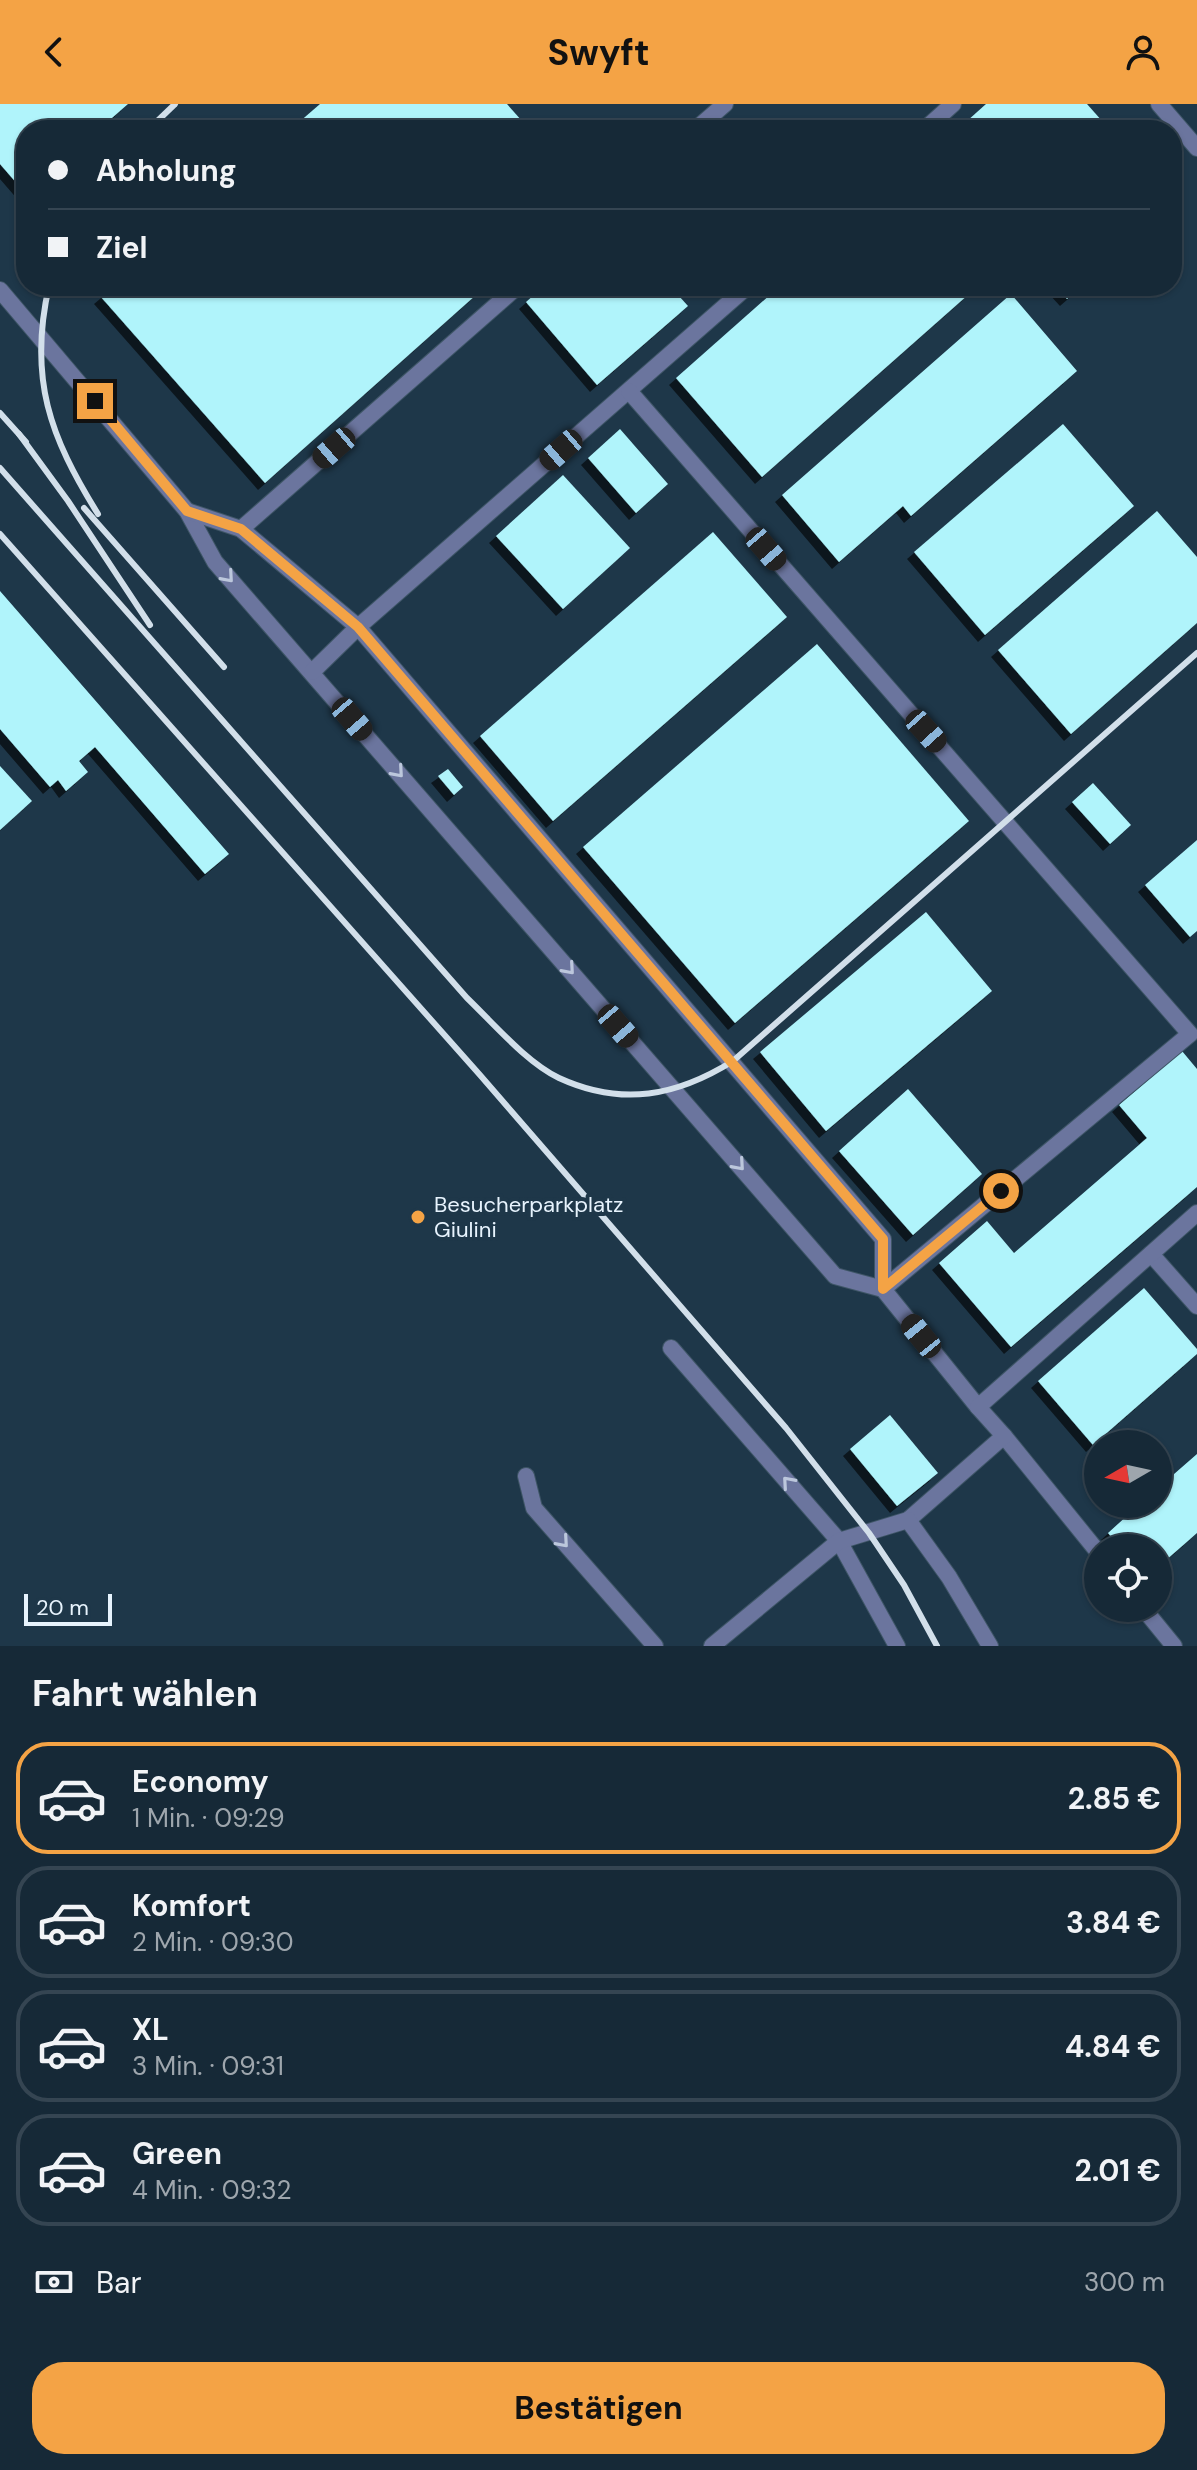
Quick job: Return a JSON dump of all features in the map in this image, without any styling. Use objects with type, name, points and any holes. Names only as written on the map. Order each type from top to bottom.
[{"type":"street","points":[[707,120],[725,104]]},
{"type":"street","points":[[935,120],[953,104]]},
{"type":"street","points":[[1159,104],[1173,120]]},
{"type":"street","points":[[1182,131],[1197,148]]},
{"type":"street","points":[[0,290],[187,511],[215,562],[835,1276],[883,1289],[1084,1535]]},
{"type":"street","points":[[241,529],[507,296]]},
{"type":"street","points":[[312,672],[358,627],[737,296]]},
{"type":"street","points":[[629,391],[1195,1035],[883,1289]]},
{"type":"street","points":[[187,511],[241,529],[358,627],[883,1239],[883,1289]]},
{"type":"street","points":[[978,1407],[1197,1213]]},
{"type":"street","points":[[1151,1254],[1197,1306]]},
{"type":"street","points":[[671,1348],[839,1541],[897,1646]]},
{"type":"street","points":[[712,1646],[839,1541],[908,1520],[1004,1436]]},
{"type":"street","points":[[526,1476],[534,1508],[655,1646]]},
{"type":"street","points":[[908,1520],[949,1577],[990,1646]]},
{"type":"street","points":[[1154,1622],[1174,1646]]},
{"type":"building","points":[[0,104],[128,104],[110,120],[16,120],[16,182],[0,164]]},
{"type":"building","points":[[320,104],[507,104],[521,120],[302,120]]},
{"type":"building","points":[[986,104],[1087,104],[1101,120],[968,120]]},
{"type":"building","points":[[102,296],[475,296],[265,483]]},
{"type":"building","points":[[533,296],[679,296],[688,306],[597,385],[526,302]]},
{"type":"building","points":[[769,296],[967,296],[762,477],[676,378]]},
{"type":"building","points":[[1009,296],[1013,296],[1077,371],[911,516],[903,506],[839,562],[782,495]]},
{"type":"building","points":[[1063,424],[1134,506],[985,635],[914,552]]},
{"type":"building","points":[[620,429],[668,484],[636,513],[588,458]]},
{"type":"building","points":[[563,475],[630,548],[563,609],[496,536]]},
{"type":"building","points":[[1157,511],[1197,557],[1197,623],[1071,734],[998,650]]},
{"type":"building","points":[[713,532],[787,617],[553,821],[480,736]]},
{"type":"building","points":[[0,591],[229,854],[205,874],[95,747],[79,761],[88,772],[66,791],[58,780],[50,787],[0,729]]},
{"type":"building","points":[[817,644],[969,821],[735,1023],[583,847]]},
{"type":"building","points":[[0,766],[32,801],[0,830]]},
{"type":"building","points":[[448,769],[463,787],[454,795],[438,776]]},
{"type":"building","points":[[1093,783],[1131,825],[1110,844],[1072,802]]},
{"type":"building","points":[[1197,840],[1197,931],[1190,937],[1145,885]]},
{"type":"building","points":[[926,912],[992,991],[826,1131],[760,1052]]},
{"type":"building","points":[[1182,1051],[1197,1069],[1197,1187],[1011,1347],[939,1263],[987,1221],[1014,1253],[1147,1138],[1119,1105]]},
{"type":"building","points":[[908,1089],[982,1174],[913,1235],[839,1151]]},
{"type":"building","points":[[1144,1288],[1197,1349],[1197,1354],[1110,1430],[1084,1430],[1084,1435],[1038,1381]]},
{"type":"building","points":[[890,1415],[938,1473],[897,1506],[850,1449]]},
{"type":"building","points":[[1197,1454],[1197,1533],[1172,1555],[1172,1534],[1109,1534],[1125,1518],[1172,1518],[1172,1476]]},
{"type":"railway","points":[[158,120],[175,104]]},
{"type":"railway","points":[[47,296],[41,350],[48,406],[67,459],[98,514]]},
{"type":"railway","points":[[0,413],[26,442]]},
{"type":"railway","points":[[19,434],[68,501],[150,625]]},
{"type":"railway","points":[[0,468],[467,998],[511,1042],[547,1071],[582,1087],[605,1092],[649,1094],[670,1089],[712,1073],[733,1061],[1197,653]]},
{"type":"railway","points":[[84,508],[224,667]]},
{"type":"railway","points":[[0,534],[480,1075],[786,1428],[869,1533],[904,1585],[937,1646]]},
{"type":"place","name":"Besucherparkplatz Giulini","points":[[418,1217]]},
{"type":"route","points":[[95,401],[187,511],[241,529],[358,627],[883,1239],[883,1289],[1001,1191]]}]
